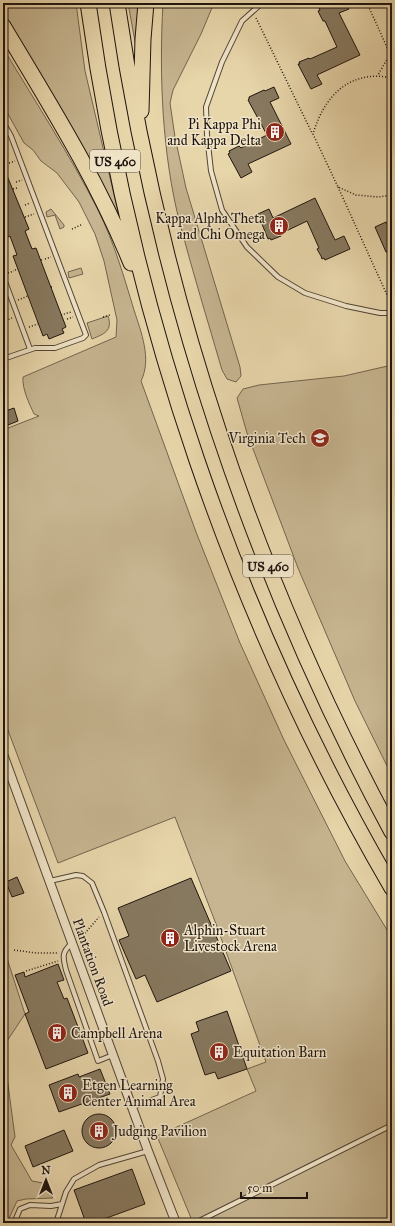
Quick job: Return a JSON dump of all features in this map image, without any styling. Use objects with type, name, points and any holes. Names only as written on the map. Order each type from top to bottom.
[{"type":"highway","name":"US 460","points":[[88,3],[98,72],[116,164],[137,258],[175,393],[208,489],[256,613],[288,687],[325,764],[392,888]]},
{"type":"highway","name":"US 460","points":[[117,3],[139,132],[157,213],[175,287],[211,408],[245,506],[276,587],[310,668],[342,736],[392,832]]},
{"type":"highway","points":[[139,132],[142,100],[142,39],[146,3]]},
{"type":"highway","points":[[3,26],[72,142],[98,189],[123,244],[153,317]]},
{"type":"street","name":"Plantation Road","points":[[3,754],[49,881],[75,942],[113,1055],[176,1223]]},
{"type":"lane","points":[[262,3],[242,21],[222,62],[206,107],[211,171],[222,210],[248,247],[278,277],[305,293],[346,306],[380,313],[392,313]]},
{"type":"lane","points":[[3,122],[11,136],[86,333],[83,338],[55,348],[30,349],[3,359]]},
{"type":"lane","points":[[3,276],[30,349]]},
{"type":"lane","points":[[49,881],[76,875],[83,876],[92,883],[104,912],[158,1061],[163,1079],[160,1097],[132,1107]]},
{"type":"lane","points":[[75,942],[63,953],[66,970],[98,1061],[113,1055]]},
{"type":"lane","points":[[195,1223],[392,1125]]},
{"type":"lane","points":[[56,1223],[66,1192],[74,1179],[98,1165],[148,1151]]},
{"type":"lane","points":[[14,1223],[20,1209],[30,1205],[51,1206],[62,1204]]},
{"type":"path","points":[[367,3],[390,54],[378,75]]},
{"type":"path","points":[[252,11],[313,134],[392,306]]},
{"type":"path","points":[[313,134],[318,117],[330,99],[340,88],[359,78],[378,75],[392,78]]},
{"type":"path","points":[[4,166],[8,164]]},
{"type":"path","points":[[338,187],[356,195],[378,197],[392,195]]},
{"type":"path","points":[[25,217],[35,213]]},
{"type":"path","points":[[72,229],[83,224]]},
{"type":"path","points":[[24,298],[28,296]]},
{"type":"path","points":[[61,315],[65,314]]},
{"type":"path","points":[[103,317],[110,315]]},
{"type":"path","points":[[3,322],[7,320]]},
{"type":"path","points":[[34,325],[38,324]]},
{"type":"path","points":[[75,942],[104,912]]},
{"type":"path","points":[[14,950],[36,953],[63,953]]},
{"type":"path","points":[[26,972],[63,959]]},
{"type":"shaded area","points":[[3,3],[76,3],[85,71],[124,237],[45,83],[3,11]]},
{"type":"shaded area","points":[[128,3],[141,3],[136,47]]},
{"type":"shaded area","points":[[163,3],[214,3],[201,34],[173,90],[170,103],[175,137],[186,188],[240,367],[241,376],[236,382],[227,379],[222,370],[180,224],[174,197],[169,170],[163,114],[161,58]]},
{"type":"shaded area","points":[[3,48],[64,149],[104,222],[118,260],[142,336],[146,364],[141,381],[196,532],[240,643],[284,740],[345,861],[392,938],[392,1223],[175,1223],[191,1218],[157,1136],[256,1091],[247,1069],[266,1062],[175,817],[58,863],[3,717],[3,430],[39,416],[34,414],[28,401],[23,377],[116,337],[117,320],[104,261],[95,234],[79,202],[57,173],[41,161],[33,150],[24,143],[3,105]]},
{"type":"shaded area","points":[[51,209],[64,227],[60,229],[55,215],[47,217],[46,212]]},
{"type":"shaded area","points":[[81,268],[83,274],[69,278],[68,272]]},
{"type":"shaded area","points":[[108,316],[108,329],[104,333],[92,339],[87,323]]},
{"type":"shaded area","points":[[392,365],[392,776],[355,701],[298,568],[247,433],[237,398],[243,389],[259,385],[344,376]]},
{"type":"shaded area","points":[[3,946],[25,1014],[3,1047]]},
{"type":"shaded area","points":[[3,1047],[15,1137],[11,1145],[32,1181],[43,1183],[53,1198],[26,1199],[17,1201],[7,1223],[3,1223]]},
{"type":"building","points":[[330,3],[346,3],[349,9],[339,13],[360,55],[317,75],[322,84],[311,89],[298,64],[300,64],[299,62],[309,58],[310,59],[337,47],[325,21],[323,21],[318,11],[320,10],[319,8]]},
{"type":"building","name":"Pi Kappa Phi and Kappa Delta","points":[[274,87],[279,98],[270,102],[291,144],[248,164],[252,172],[241,178],[228,154],[230,153],[229,151],[239,146],[241,148],[267,135],[248,100],[249,97]]},
{"type":"building","points":[[3,166],[29,229],[25,231],[32,249],[36,248],[66,327],[62,329],[64,333],[49,339],[47,334],[43,336],[13,256],[17,255],[10,236],[6,238],[3,230]]},
{"type":"building","name":"Kappa Alpha Theta and Chi Omega","points":[[315,198],[335,240],[344,236],[350,249],[325,260],[324,258],[322,259],[317,249],[319,248],[307,221],[271,240],[270,238],[268,239],[258,214],[269,209],[273,218]]},
{"type":"building","points":[[386,222],[392,235],[392,261],[386,252],[375,227]]},
{"type":"building","points":[[14,408],[18,421],[3,427],[3,412]]},
{"type":"building","points":[[17,877],[24,893],[12,897],[6,882]]},
{"type":"building","name":"Alphin-Stuart Livestock Arena","points":[[191,878],[231,971],[157,1002],[145,975],[136,979],[119,940],[129,936],[118,908]]},
{"type":"building","name":"Campbell Arena","points":[[58,964],[64,980],[57,982],[64,999],[67,998],[88,1053],[46,1069],[25,1014],[29,1012],[15,975],[24,972],[25,977]]},
{"type":"building","name":"Equitation Barn","points":[[227,1011],[247,1069],[218,1079],[215,1072],[205,1075],[191,1034],[199,1031],[196,1022]]},
{"type":"building","points":[[100,1069],[110,1094],[59,1112],[49,1085],[78,1074],[79,1077]]},
{"type":"building","name":"Judging Pavilion","points":[[96,1114],[102,1114],[111,1119],[115,1125],[115,1137],[111,1143],[102,1148],[96,1148],[87,1143],[82,1134],[82,1128],[87,1119]]},
{"type":"building","points":[[64,1130],[73,1151],[33,1167],[25,1146]]},
{"type":"building","points":[[132,1169],[145,1204],[104,1219],[105,1222],[86,1223],[74,1190]]},
{"type":"place","name":"Pi Kappa Phi and Kappa Delta","points":[[275,132]]},
{"type":"place","name":"Kappa Alpha Theta and Chi Omega","points":[[279,226]]},
{"type":"place","name":"Virginia Tech","points":[[320,438]]},
{"type":"place","name":"Alphin-Stuart Livestock Arena","points":[[170,938]]},
{"type":"place","name":"Campbell Arena","points":[[57,1033]]},
{"type":"place","name":"Equitation Barn","points":[[219,1052]]},
{"type":"place","name":"Etgen Learning Center Animal Area","points":[[68,1093]]},
{"type":"place","name":"Judging Pavilion","points":[[99,1131]]}]
